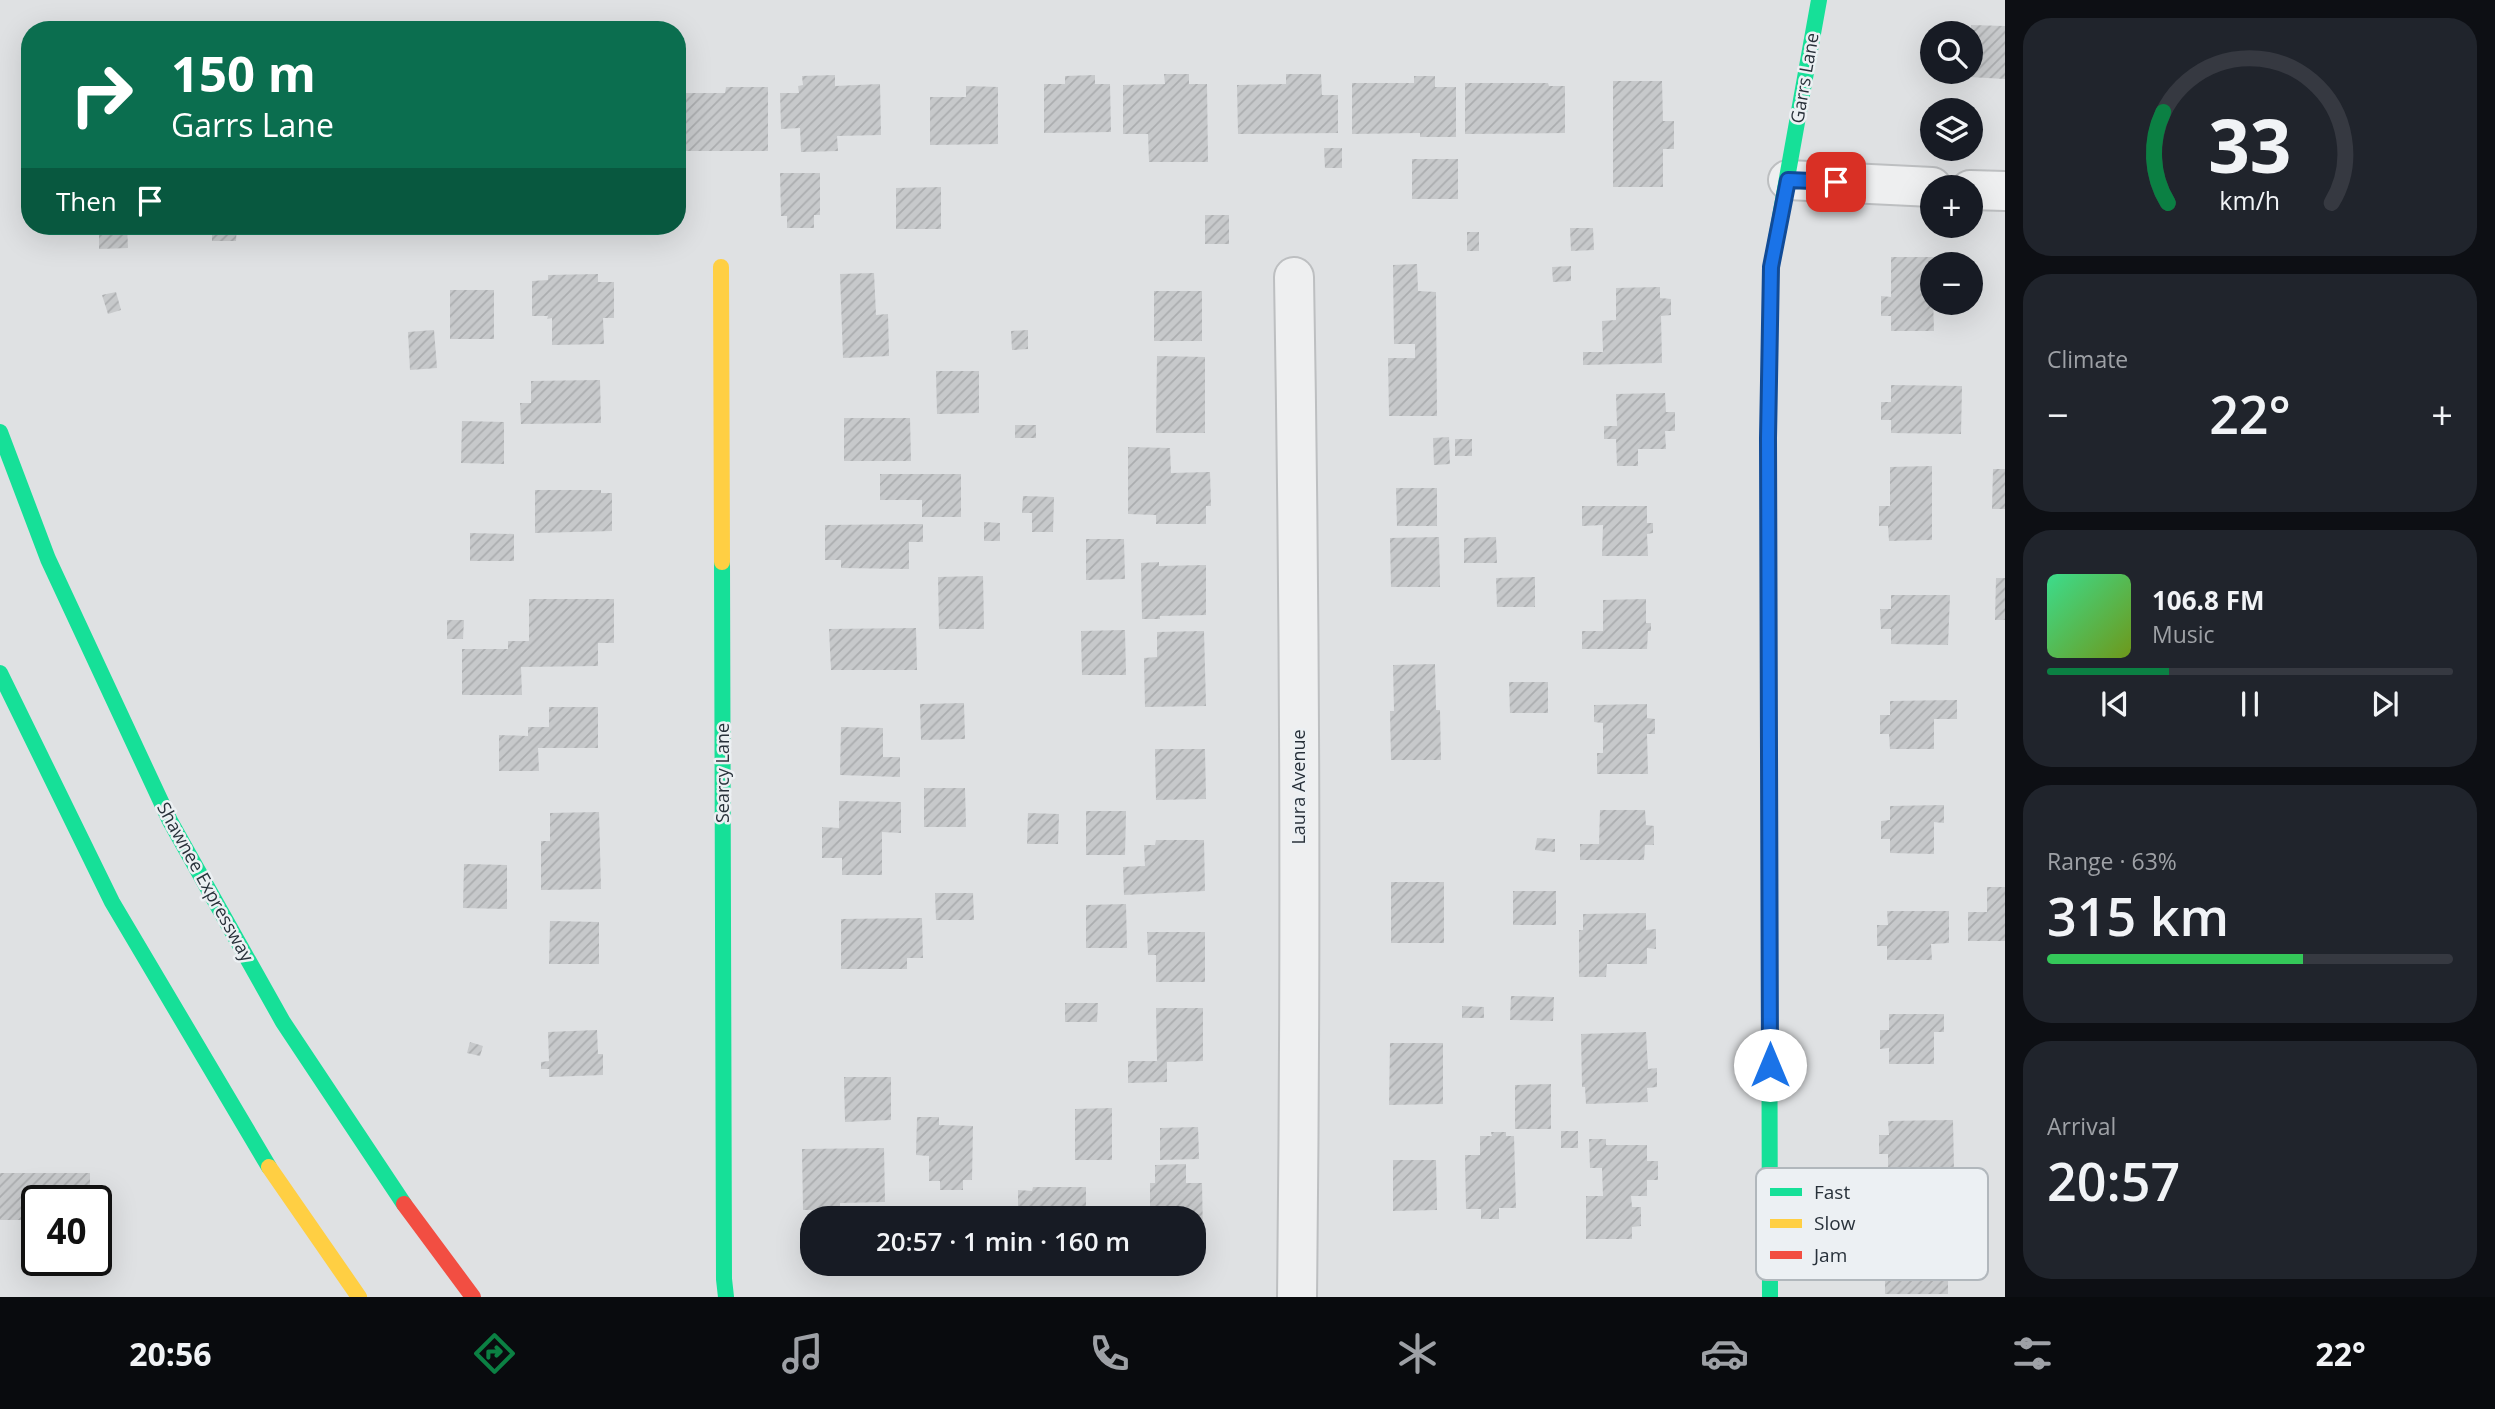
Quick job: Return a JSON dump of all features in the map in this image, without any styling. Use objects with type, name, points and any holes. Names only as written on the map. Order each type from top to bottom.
[{"type":"main road","name":"Garrs Lane","points":[[1770,1168],[1768,438],[1771,267],[1819,0]]},
{"type":"main road","name":"Searcy Lane","points":[[721,267],[726,1297]]},
{"type":"main road","name":"Shawnee Expressway","points":[[0,432],[48,559],[170,821],[283,1022],[412,1217],[473,1297]]},
{"type":"main road","points":[[0,674],[112,902],[258,1150],[359,1297]]},
{"type":"street","points":[[1788,180],[1920,186]]},
{"type":"street","points":[[1983,190],[2005,191]]},
{"type":"street","name":"Laura Avenue","points":[[1294,277],[1298,478],[1300,1016],[1297,1297]]},
{"type":"building","points":[[1983,25],[2005,26],[2005,79],[1983,78]]},
{"type":"building","points":[[1164,74],[1189,74],[1189,84],[1207,84],[1208,162],[1149,162],[1148,134],[1123,134],[1123,85],[1165,84]]},
{"type":"building","points":[[1286,74],[1321,74],[1322,95],[1338,95],[1338,133],[1238,134],[1237,85],[1286,84]]},
{"type":"building","points":[[835,75],[835,86],[880,84],[881,135],[837,136],[838,151],[801,152],[800,128],[781,129],[780,93],[799,93],[798,86],[803,85],[802,76]]},
{"type":"building","points":[[1095,75],[1095,84],[1110,84],[1111,132],[1044,133],[1044,84],[1065,84],[1065,76]]},
{"type":"building","points":[[1414,76],[1435,76],[1435,87],[1456,87],[1456,137],[1420,137],[1420,133],[1352,134],[1352,83],[1414,83]]},
{"type":"building","points":[[1613,81],[1662,81],[1663,121],[1674,121],[1674,149],[1663,149],[1663,187],[1613,187]]},
{"type":"building","points":[[1465,83],[1548,83],[1549,86],[1565,86],[1565,133],[1465,134]]},
{"type":"building","points":[[966,86],[998,87],[998,144],[930,145],[930,97],[966,97]]},
{"type":"building","points":[[726,87],[768,87],[768,151],[686,151],[686,93],[725,93]]},
{"type":"building","points":[[1324,148],[1342,148],[1342,168],[1325,168]]},
{"type":"building","points":[[1412,159],[1458,159],[1458,199],[1412,199]]},
{"type":"building","points":[[780,173],[820,173],[820,215],[814,215],[814,228],[787,228],[787,216],[781,216]]},
{"type":"building","points":[[941,187],[941,229],[896,229],[896,188]]},
{"type":"building","points":[[1205,215],[1229,215],[1229,244],[1205,244]]},
{"type":"building","points":[[1570,228],[1593,228],[1594,250],[1571,251]]},
{"type":"building","points":[[1467,232],[1479,232],[1479,251],[1467,251]]},
{"type":"building","points":[[99,235],[127,235],[128,248],[99,249]]},
{"type":"building","points":[[212,235],[236,235],[236,241],[212,241]]},
{"type":"building","points":[[1891,257],[1920,257],[1920,315],[1934,315],[1934,331],[1891,331],[1891,316],[1881,316],[1881,296],[1891,297]]},
{"type":"building","points":[[1417,264],[1418,291],[1436,292],[1437,416],[1389,416],[1388,358],[1415,358],[1415,344],[1394,344],[1393,265]]},
{"type":"building","points":[[1571,266],[1571,281],[1553,282],[1552,267]]},
{"type":"building","points":[[874,273],[876,315],[888,314],[889,356],[843,358],[840,274]]},
{"type":"building","points":[[598,274],[598,282],[614,282],[614,318],[603,318],[604,344],[552,345],[552,318],[532,316],[532,281],[548,280],[548,275]]},
{"type":"building","points":[[1660,287],[1660,298],[1671,299],[1671,315],[1661,316],[1662,363],[1583,365],[1583,352],[1603,352],[1602,321],[1616,320],[1616,288]]},
{"type":"building","points":[[450,290],[494,290],[494,339],[450,339]]},
{"type":"building","points":[[1154,291],[1202,291],[1202,341],[1154,341]]},
{"type":"building","points":[[116,292],[121,310],[108,314],[102,295]]},
{"type":"building","points":[[434,330],[437,368],[410,370],[408,332]]},
{"type":"building","points":[[1028,330],[1028,349],[1012,350],[1011,331]]},
{"type":"building","points":[[1157,356],[1205,357],[1205,433],[1156,433]]},
{"type":"building","points":[[936,371],[979,371],[979,413],[937,414]]},
{"type":"building","points":[[600,380],[601,423],[521,424],[520,403],[531,403],[531,381]]},
{"type":"building","points":[[1891,385],[1962,386],[1961,434],[1891,433],[1891,420],[1881,420],[1881,402],[1891,402]]},
{"type":"building","points":[[1665,393],[1666,412],[1675,412],[1675,431],[1665,431],[1666,449],[1638,449],[1638,466],[1617,466],[1616,439],[1604,439],[1604,426],[1617,426],[1616,394]]},
{"type":"building","points":[[844,418],[910,418],[911,461],[844,461]]},
{"type":"building","points":[[462,421],[504,422],[504,464],[461,463]]},
{"type":"building","points":[[1015,425],[1036,425],[1036,438],[1015,438]]},
{"type":"building","points":[[1449,437],[1450,464],[1434,465],[1433,438]]},
{"type":"building","points":[[1455,439],[1472,439],[1472,456],[1455,456]]},
{"type":"building","points":[[1128,447],[1170,448],[1171,473],[1210,472],[1211,506],[1206,506],[1206,524],[1156,524],[1156,515],[1128,514]]},
{"type":"building","points":[[1932,466],[1932,540],[1889,541],[1888,526],[1879,526],[1879,506],[1890,506],[1890,467]]},
{"type":"building","points":[[1993,469],[2005,469],[2005,509],[1992,509]]},
{"type":"building","points":[[880,474],[961,474],[961,517],[922,517],[922,500],[880,500]]},
{"type":"building","points":[[1396,488],[1437,488],[1437,526],[1397,526]]},
{"type":"building","points":[[535,490],[601,490],[601,493],[612,493],[612,531],[535,533]]},
{"type":"building","points":[[1023,496],[1054,497],[1053,532],[1032,532],[1032,513],[1022,513]]},
{"type":"building","points":[[1582,506],[1647,506],[1647,523],[1653,523],[1653,533],[1647,534],[1648,556],[1602,556],[1603,525],[1582,526]]},
{"type":"building","points":[[984,522],[1000,523],[1000,541],[984,541]]},
{"type":"building","points":[[923,524],[923,542],[909,542],[909,569],[841,568],[841,560],[825,560],[825,525]]},
{"type":"building","points":[[470,533],[514,534],[514,561],[470,561]]},
{"type":"building","points":[[1439,537],[1440,587],[1391,587],[1390,538]]},
{"type":"building","points":[[1496,537],[1497,563],[1464,563],[1464,538]]},
{"type":"building","points":[[1086,539],[1124,539],[1125,579],[1086,580]]},
{"type":"building","points":[[1159,562],[1159,566],[1206,565],[1206,615],[1142,619],[1141,563]]},
{"type":"building","points":[[983,576],[984,629],[939,629],[938,577]]},
{"type":"building","points":[[1535,577],[1535,607],[1497,607],[1496,578]]},
{"type":"building","points":[[1996,578],[2005,578],[2005,620],[1995,620]]},
{"type":"building","points":[[1891,595],[1950,595],[1948,645],[1891,644],[1891,629],[1881,629],[1880,609],[1891,609]]},
{"type":"building","points":[[529,599],[614,599],[614,643],[598,643],[598,666],[521,667],[522,695],[462,695],[462,649],[508,649],[508,641],[529,641]]},
{"type":"building","points":[[1646,599],[1646,623],[1651,623],[1647,649],[1582,649],[1582,631],[1603,631],[1603,600]]},
{"type":"building","points":[[447,620],[464,620],[463,639],[447,639]]},
{"type":"building","points":[[916,628],[917,670],[831,670],[829,629]]},
{"type":"building","points":[[1125,630],[1126,675],[1082,675],[1081,631]]},
{"type":"building","points":[[1204,631],[1206,706],[1145,707],[1144,658],[1157,657],[1157,632]]},
{"type":"building","points":[[1435,664],[1436,710],[1440,710],[1441,760],[1391,760],[1393,665]]},
{"type":"building","points":[[1509,682],[1548,682],[1548,713],[1510,713]]},
{"type":"building","points":[[1957,700],[1957,719],[1934,719],[1934,749],[1890,749],[1889,734],[1880,734],[1880,715],[1890,715],[1890,701]]},
{"type":"building","points":[[964,703],[965,739],[921,740],[920,704]]},
{"type":"building","points":[[1647,704],[1647,718],[1655,719],[1655,734],[1647,734],[1648,774],[1597,774],[1597,753],[1603,753],[1603,723],[1594,722],[1594,705]]},
{"type":"building","points":[[549,707],[598,707],[598,748],[538,748],[539,771],[499,771],[499,735],[528,736],[528,727],[549,727]]},
{"type":"building","points":[[841,727],[883,728],[883,757],[900,757],[900,777],[840,775]]},
{"type":"building","points":[[1155,749],[1205,749],[1206,799],[1156,800]]},
{"type":"building","points":[[924,788],[965,788],[966,827],[924,827]]},
{"type":"building","points":[[839,801],[901,802],[901,833],[882,832],[882,875],[842,875],[842,858],[822,858],[822,827],[839,828]]},
{"type":"building","points":[[1944,805],[1944,823],[1934,822],[1934,854],[1890,853],[1890,839],[1881,839],[1881,821],[1890,820],[1890,806]]},
{"type":"building","points":[[1600,810],[1645,810],[1646,825],[1654,826],[1654,845],[1645,845],[1644,860],[1580,860],[1580,844],[1599,844]]},
{"type":"building","points":[[1086,811],[1126,811],[1125,855],[1086,855]]},
{"type":"building","points":[[599,812],[601,889],[541,890],[541,841],[550,841],[550,813]]},
{"type":"building","points":[[1028,813],[1059,814],[1058,844],[1027,844]]},
{"type":"building","points":[[1537,838],[1555,839],[1555,852],[1535,850]]},
{"type":"building","points":[[1156,840],[1204,840],[1205,891],[1124,895],[1123,867],[1145,866],[1144,845],[1155,845]]},
{"type":"building","points":[[464,864],[507,865],[507,909],[463,908]]},
{"type":"building","points":[[1391,882],[1444,882],[1444,943],[1391,943]]},
{"type":"building","points":[[1987,887],[2005,887],[2005,941],[1968,941],[1968,912],[1987,912]]},
{"type":"building","points":[[1513,891],[1556,891],[1556,925],[1513,925]]},
{"type":"building","points":[[935,893],[973,893],[974,920],[936,920]]},
{"type":"building","points":[[1126,904],[1127,948],[1086,948],[1086,905]]},
{"type":"building","points":[[1887,911],[1949,911],[1949,943],[1931,944],[1932,960],[1887,960],[1887,946],[1877,946],[1877,925],[1888,925]]},
{"type":"building","points":[[1646,913],[1646,930],[1656,929],[1656,949],[1647,948],[1647,964],[1607,964],[1606,977],[1579,977],[1579,930],[1583,930],[1583,914]]},
{"type":"building","points":[[922,918],[923,958],[907,958],[907,969],[841,969],[841,919]]},
{"type":"building","points":[[550,921],[599,922],[599,964],[549,964]]},
{"type":"building","points":[[1147,932],[1205,932],[1205,982],[1156,982],[1156,955],[1148,955]]},
{"type":"building","points":[[1511,996],[1554,997],[1553,1021],[1510,1020]]},
{"type":"building","points":[[1065,1003],[1098,1003],[1097,1022],[1065,1022]]},
{"type":"building","points":[[1462,1006],[1484,1007],[1484,1018],[1462,1018]]},
{"type":"building","points":[[1156,1008],[1203,1008],[1203,1061],[1167,1062],[1167,1082],[1128,1083],[1128,1061],[1157,1061]]},
{"type":"building","points":[[1889,1014],[1944,1014],[1944,1032],[1934,1032],[1934,1064],[1889,1064],[1889,1048],[1880,1049],[1880,1030],[1889,1030]]},
{"type":"building","points":[[597,1030],[598,1054],[603,1054],[603,1075],[549,1077],[549,1069],[541,1069],[541,1062],[549,1061],[548,1032]]},
{"type":"building","points":[[1646,1032],[1648,1069],[1657,1068],[1657,1087],[1647,1088],[1648,1102],[1586,1104],[1585,1087],[1582,1087],[1581,1034]]},
{"type":"building","points":[[470,1042],[483,1046],[480,1056],[467,1053]]},
{"type":"building","points":[[1390,1043],[1443,1043],[1443,1104],[1389,1105]]},
{"type":"building","points":[[844,1077],[891,1077],[891,1120],[845,1122]]},
{"type":"building","points":[[1551,1084],[1551,1129],[1515,1129],[1515,1085]]},
{"type":"building","points":[[1112,1108],[1112,1160],[1075,1160],[1075,1109]]},
{"type":"building","points":[[917,1117],[939,1117],[939,1125],[973,1126],[972,1180],[963,1180],[963,1190],[940,1190],[940,1181],[929,1181],[929,1156],[916,1155]]},
{"type":"building","points":[[1953,1120],[1954,1168],[1888,1168],[1888,1154],[1879,1154],[1879,1135],[1889,1135],[1888,1121]]},
{"type":"building","points":[[1198,1127],[1199,1159],[1160,1160],[1160,1128]]},
{"type":"building","points":[[1561,1131],[1578,1131],[1578,1148],[1561,1148]]},
{"type":"building","points":[[1491,1132],[1506,1132],[1506,1136],[1514,1136],[1516,1208],[1499,1208],[1499,1219],[1481,1219],[1481,1209],[1466,1209],[1465,1155],[1480,1155],[1480,1136],[1492,1136]]},
{"type":"building","points":[[1589,1139],[1606,1139],[1606,1145],[1647,1145],[1647,1161],[1658,1161],[1658,1180],[1647,1180],[1647,1196],[1631,1196],[1632,1207],[1641,1207],[1641,1226],[1632,1227],[1632,1239],[1586,1239],[1586,1196],[1603,1196],[1602,1168],[1590,1168]]},
{"type":"building","points":[[884,1148],[885,1202],[803,1206],[802,1149]]},
{"type":"building","points":[[1393,1160],[1436,1160],[1437,1210],[1393,1211]]},
{"type":"building","points":[[1186,1164],[1186,1183],[1202,1183],[1202,1206],[1150,1206],[1150,1183],[1155,1183],[1155,1165]]},
{"type":"building","points":[[0,1173],[90,1173],[90,1185],[21,1185],[21,1220],[0,1220]]},
{"type":"building","points":[[1033,1187],[1086,1187],[1086,1206],[1018,1206],[1018,1190],[1032,1191]]},
{"type":"building","points":[[1885,1280],[1948,1280],[1948,1294],[1885,1294]]},
{"type":"traffic: fast","points":[[1768,432],[1771,267],[1819,0]]},
{"type":"traffic: fast","points":[[0,432],[48,559],[170,821],[283,1022],[404,1204]]},
{"type":"traffic: fast","points":[[722,562],[726,1297]]},
{"type":"traffic: fast","points":[[0,673],[112,902],[269,1167]]},
{"type":"traffic: fast","points":[[1769,858],[1770,1168]]},
{"type":"traffic: fast","points":[[1770,1280],[1770,1297]]},
{"type":"traffic: slow","points":[[721,267],[722,562]]},
{"type":"traffic: slow","points":[[1768,432],[1769,858]]},
{"type":"traffic: slow","points":[[269,1167],[359,1297]]},
{"type":"traffic: jam","points":[[404,1204],[473,1297]]},
{"type":"route","points":[[1770,1065],[1768,438],[1771,267],[1788,180],[1836,182]]}]
